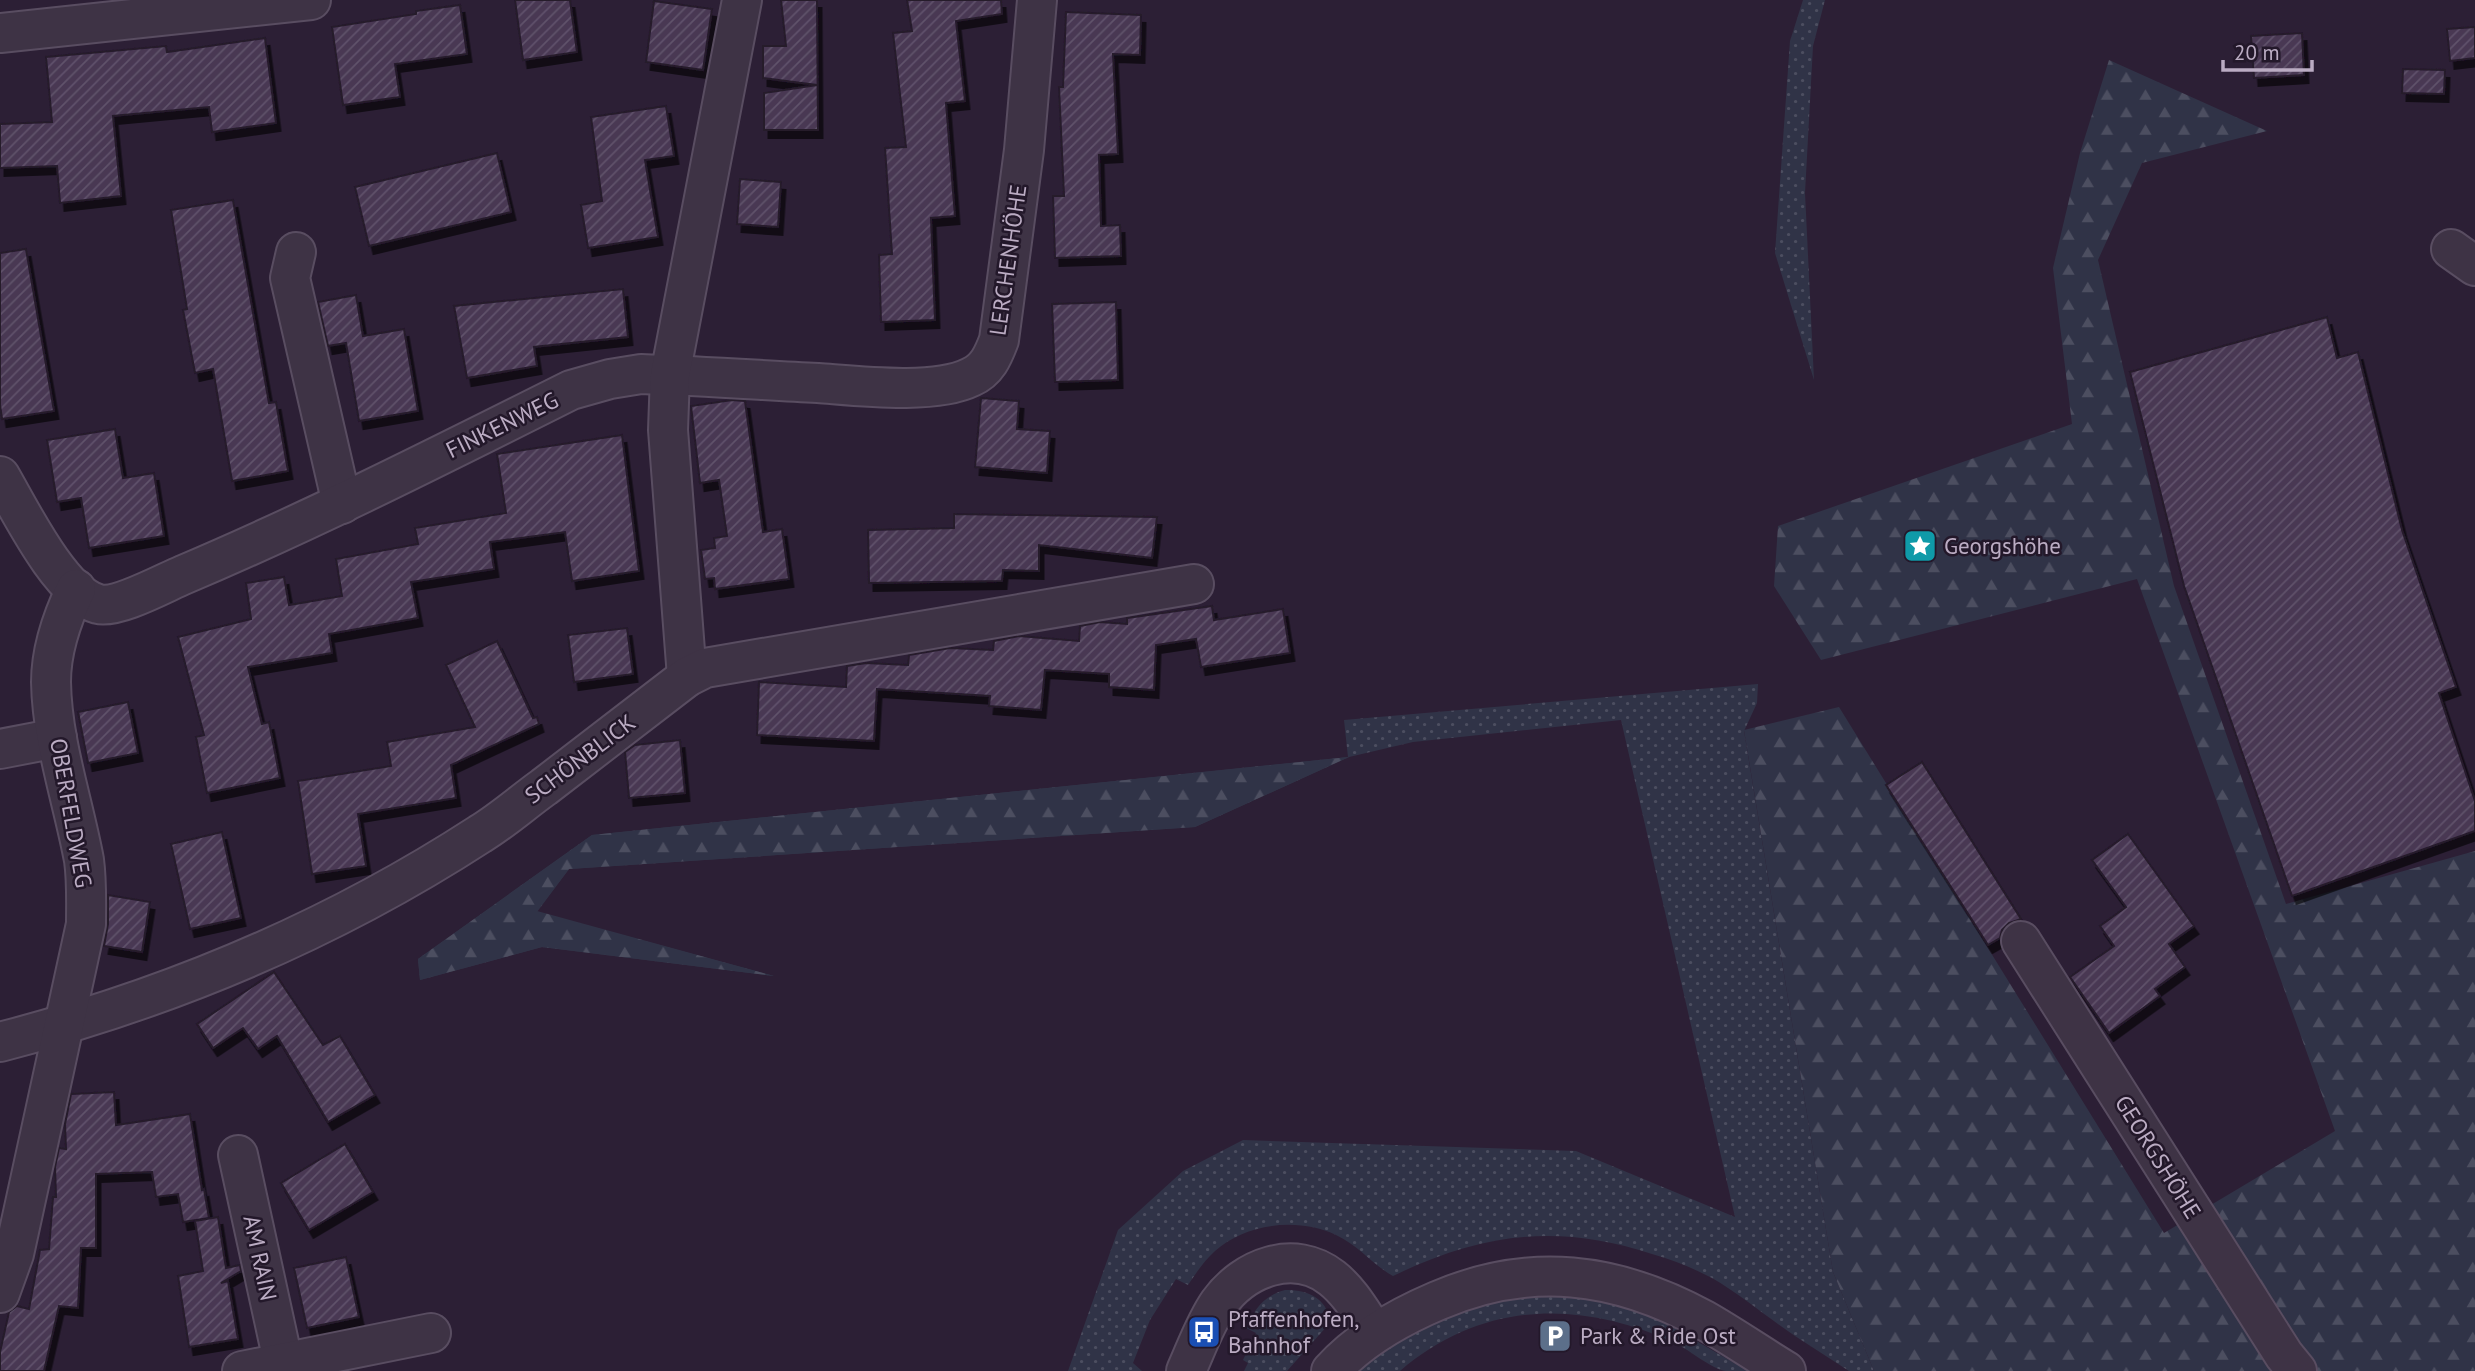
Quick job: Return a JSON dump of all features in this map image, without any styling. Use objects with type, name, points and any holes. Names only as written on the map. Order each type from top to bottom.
[{"type":"street","points":[[0,33],[311,0]]},
{"type":"street","points":[[687,677],[668,430],[670,375],[742,0]]},
{"type":"street","name":"LERCHENHÖHE","points":[[670,375],[928,387],[958,383],[980,372],[992,358],[999,340],[1024,150],[1037,0]]},
{"type":"street","points":[[296,252],[290,278],[342,504]]},
{"type":"street","name":"FINKENWEG","points":[[76,589],[87,600],[102,605],[119,602],[244,550],[571,390],[625,375],[670,375]]},
{"type":"street","points":[[0,476],[44,551],[60,574],[76,589]]},
{"type":"street","name":"SCHÖNBLICK","points":[[0,1042],[64,1026],[140,1001],[302,935],[366,903],[482,834],[687,677],[705,668],[1194,584]]},
{"type":"street","name":"OBERFELDWEG","points":[[0,1293],[14,1254],[86,924],[84,862],[57,738],[51,680],[54,650],[64,614],[76,589]]},
{"type":"street","points":[[0,749],[57,738]]},
{"type":"street","name":"GEORGSHÖHE","points":[[2021,941],[2284,1355],[2297,1371]]},
{"type":"street","name":"AM RAIN","points":[[238,1155],[283,1361]]},
{"type":"street","points":[[1186,1371],[1220,1303],[1242,1279],[1273,1265],[1304,1265],[1331,1278],[1360,1309],[1375,1333]]},
{"type":"street","points":[[1331,1371],[1375,1333],[1413,1311],[1480,1285],[1520,1277],[1567,1276],[1603,1280],[1663,1301],[1702,1319],[1786,1371]]},
{"type":"street","points":[[242,1371],[430,1333]]},
{"type":"green space","points":[[1803,0],[1825,0],[1813,46],[1805,193],[1814,380],[1775,253],[1790,41]]},
{"type":"green space","points":[[2109,60],[2267,131],[2142,163],[2098,260],[2174,586],[2286,904],[2475,851],[2475,1371],[1874,1371],[1833,1272],[1744,730],[1839,707],[2164,1233],[2335,1131],[2137,579],[1821,660],[1774,586],[1778,526],[2072,424],[2053,268],[2080,153]]},
{"type":"green space","points":[[1758,684],[1757,703],[1744,731],[1833,1272],[1874,1371],[1849,1371],[1705,1274],[1668,1259],[1618,1244],[1584,1238],[1521,1237],[1458,1250],[1393,1276],[1336,1235],[1321,1229],[1290,1225],[1257,1229],[1242,1234],[1215,1251],[1188,1285],[1176,1279],[1150,1320],[1133,1363],[1142,1371],[1068,1371],[1118,1230],[1183,1171],[1243,1140],[1576,1151],[1735,1217],[1621,720],[1413,742],[1349,757],[1195,827],[569,869],[537,912],[774,976],[542,947],[420,980],[418,959],[592,835],[1348,757],[1344,720]]},
{"type":"green space","points":[[1349,757],[1195,827],[569,869],[537,911],[774,976],[542,947],[420,980],[418,959],[592,835]]},
{"type":"green space","points":[[1285,1290],[1302,1292],[1316,1298],[1326,1309],[1328,1325],[1287,1371],[1244,1371],[1248,1363],[1243,1360],[1256,1333],[1246,1328],[1249,1321],[1266,1299]]},
{"type":"green space","points":[[1555,1293],[1618,1303],[1667,1324],[1748,1371],[1720,1370],[1675,1343],[1603,1319],[1567,1314],[1532,1314],[1498,1320],[1464,1331],[1431,1348],[1400,1371],[1353,1371],[1394,1337],[1485,1303]]},
{"type":"building","points":[[515,0],[570,0],[577,52],[523,60]]},
{"type":"building","points":[[781,0],[817,0],[818,130],[764,130],[764,93],[817,85],[763,78],[763,46],[786,46]]},
{"type":"building","points":[[907,0],[1001,0],[1002,14],[956,21],[965,101],[946,103],[955,216],[931,218],[935,320],[881,322],[879,255],[892,254],[885,148],[906,147],[893,33],[912,31]]},
{"type":"building","points":[[654,1],[712,9],[703,70],[646,62]]},
{"type":"building","points":[[460,5],[467,54],[395,64],[400,97],[343,105],[332,27]]},
{"type":"building","points":[[1066,12],[1141,15],[1140,55],[1113,54],[1118,154],[1099,155],[1101,226],[1120,225],[1121,256],[1055,258],[1053,196],[1064,196],[1059,87],[1063,87]]},
{"type":"building","points":[[2475,27],[2475,58],[2450,61],[2447,29]]},
{"type":"building","points":[[2302,33],[2304,75],[2254,78],[2251,36]]},
{"type":"building","points":[[265,38],[276,123],[212,132],[209,107],[113,116],[121,196],[60,203],[57,166],[0,168],[0,124],[52,122],[46,57],[166,46],[167,52]]},
{"type":"building","points":[[2403,69],[2445,70],[2444,94],[2402,93]]},
{"type":"building","points":[[666,106],[674,156],[645,160],[658,237],[588,248],[581,205],[602,201],[591,117]]},
{"type":"building","points":[[497,153],[511,212],[369,246],[355,187]]},
{"type":"building","points":[[740,179],[781,182],[778,227],[737,224]]},
{"type":"building","points":[[233,200],[269,403],[276,402],[288,471],[232,481],[213,369],[195,373],[183,310],[187,309],[171,210]]},
{"type":"building","points":[[26,249],[54,411],[2,419],[0,253]]},
{"type":"building","points":[[623,289],[628,337],[534,347],[537,366],[467,378],[454,306]]},
{"type":"building","points":[[356,295],[363,336],[404,329],[418,411],[359,421],[346,343],[328,346],[318,302]]},
{"type":"building","points":[[1116,302],[1118,380],[1055,382],[1052,304]]},
{"type":"building","points":[[2327,317],[2337,358],[2358,352],[2402,530],[2456,687],[2439,693],[2475,801],[2475,831],[2292,896],[2184,586],[2130,372]]},
{"type":"building","points":[[981,398],[1019,401],[1017,429],[1050,431],[1047,473],[975,467]]},
{"type":"building","points":[[732,400],[745,401],[763,532],[782,529],[789,579],[715,589],[714,578],[705,579],[701,550],[715,548],[714,538],[727,536],[719,480],[700,483],[691,406]]},
{"type":"building","points":[[115,429],[123,478],[154,473],[164,536],[89,548],[81,498],[57,502],[47,440]]},
{"type":"building","points":[[622,435],[639,571],[572,581],[565,532],[490,542],[494,569],[411,582],[418,618],[329,634],[332,653],[248,667],[262,724],[269,722],[280,778],[207,793],[196,737],[204,735],[178,637],[251,619],[246,583],[284,577],[289,605],[342,596],[336,559],[418,544],[415,528],[506,513],[497,454]]},
{"type":"building","points":[[954,514],[1157,517],[1152,558],[1039,545],[1039,571],[1003,570],[1002,581],[869,583],[868,530],[954,528]]},
{"type":"building","points":[[1212,606],[1214,620],[1283,609],[1290,653],[1201,667],[1196,639],[1156,645],[1154,690],[1109,687],[1109,674],[1045,670],[1041,710],[989,706],[990,696],[877,689],[874,741],[757,735],[759,682],[846,687],[847,666],[866,663],[908,665],[909,655],[950,648],[993,650],[994,641],[1019,636],[1079,641],[1080,626],[1100,622],[1127,624],[1127,618]]},
{"type":"building","points":[[627,628],[633,674],[574,682],[568,635]]},
{"type":"building","points":[[497,641],[533,718],[537,717],[539,724],[451,765],[456,798],[358,814],[366,866],[312,874],[298,781],[391,766],[387,742],[475,727],[446,665]]},
{"type":"building","points":[[128,702],[138,753],[88,763],[78,712]]},
{"type":"building","points":[[680,740],[685,793],[629,798],[625,752],[635,745]]},
{"type":"building","points":[[1922,762],[2021,919],[2009,923],[2002,930],[2000,938],[1988,945],[1886,785]]},
{"type":"building","points":[[222,832],[241,918],[190,929],[171,844]]},
{"type":"building","points":[[2128,834],[2194,926],[2169,944],[2185,967],[2155,989],[2160,996],[2109,1033],[2070,977],[2114,946],[2100,926],[2126,907],[2092,860]]},
{"type":"building","points":[[108,895],[150,902],[142,952],[104,946],[108,924]]},
{"type":"building","points":[[274,972],[323,1045],[340,1036],[375,1095],[328,1122],[277,1036],[258,1049],[243,1028],[213,1048],[197,1024]]},
{"type":"building","points":[[114,1092],[116,1125],[190,1114],[209,1218],[183,1222],[178,1194],[156,1197],[152,1172],[96,1174],[96,1248],[81,1248],[78,1308],[59,1306],[44,1371],[0,1371],[0,1352],[9,1312],[17,1306],[29,1309],[40,1250],[49,1249],[53,1197],[56,1197],[55,1167],[59,1148],[66,1149],[65,1124],[71,1094]]},
{"type":"building","points":[[345,1144],[373,1192],[309,1230],[281,1183]]},
{"type":"building","points":[[218,1217],[226,1268],[240,1265],[241,1271],[221,1283],[228,1281],[238,1339],[189,1347],[178,1276],[203,1271],[195,1221]]},
{"type":"building","points":[[346,1257],[359,1317],[307,1328],[294,1268]]},
{"type":"place","name":"Georgshöhe","points":[[1920,546]]},
{"type":"place","name":"Pfaffenhofen, Bahnhof","points":[[1204,1332]]},
{"type":"place","name":"Park & Ride Ost","points":[[1555,1336]]}]
